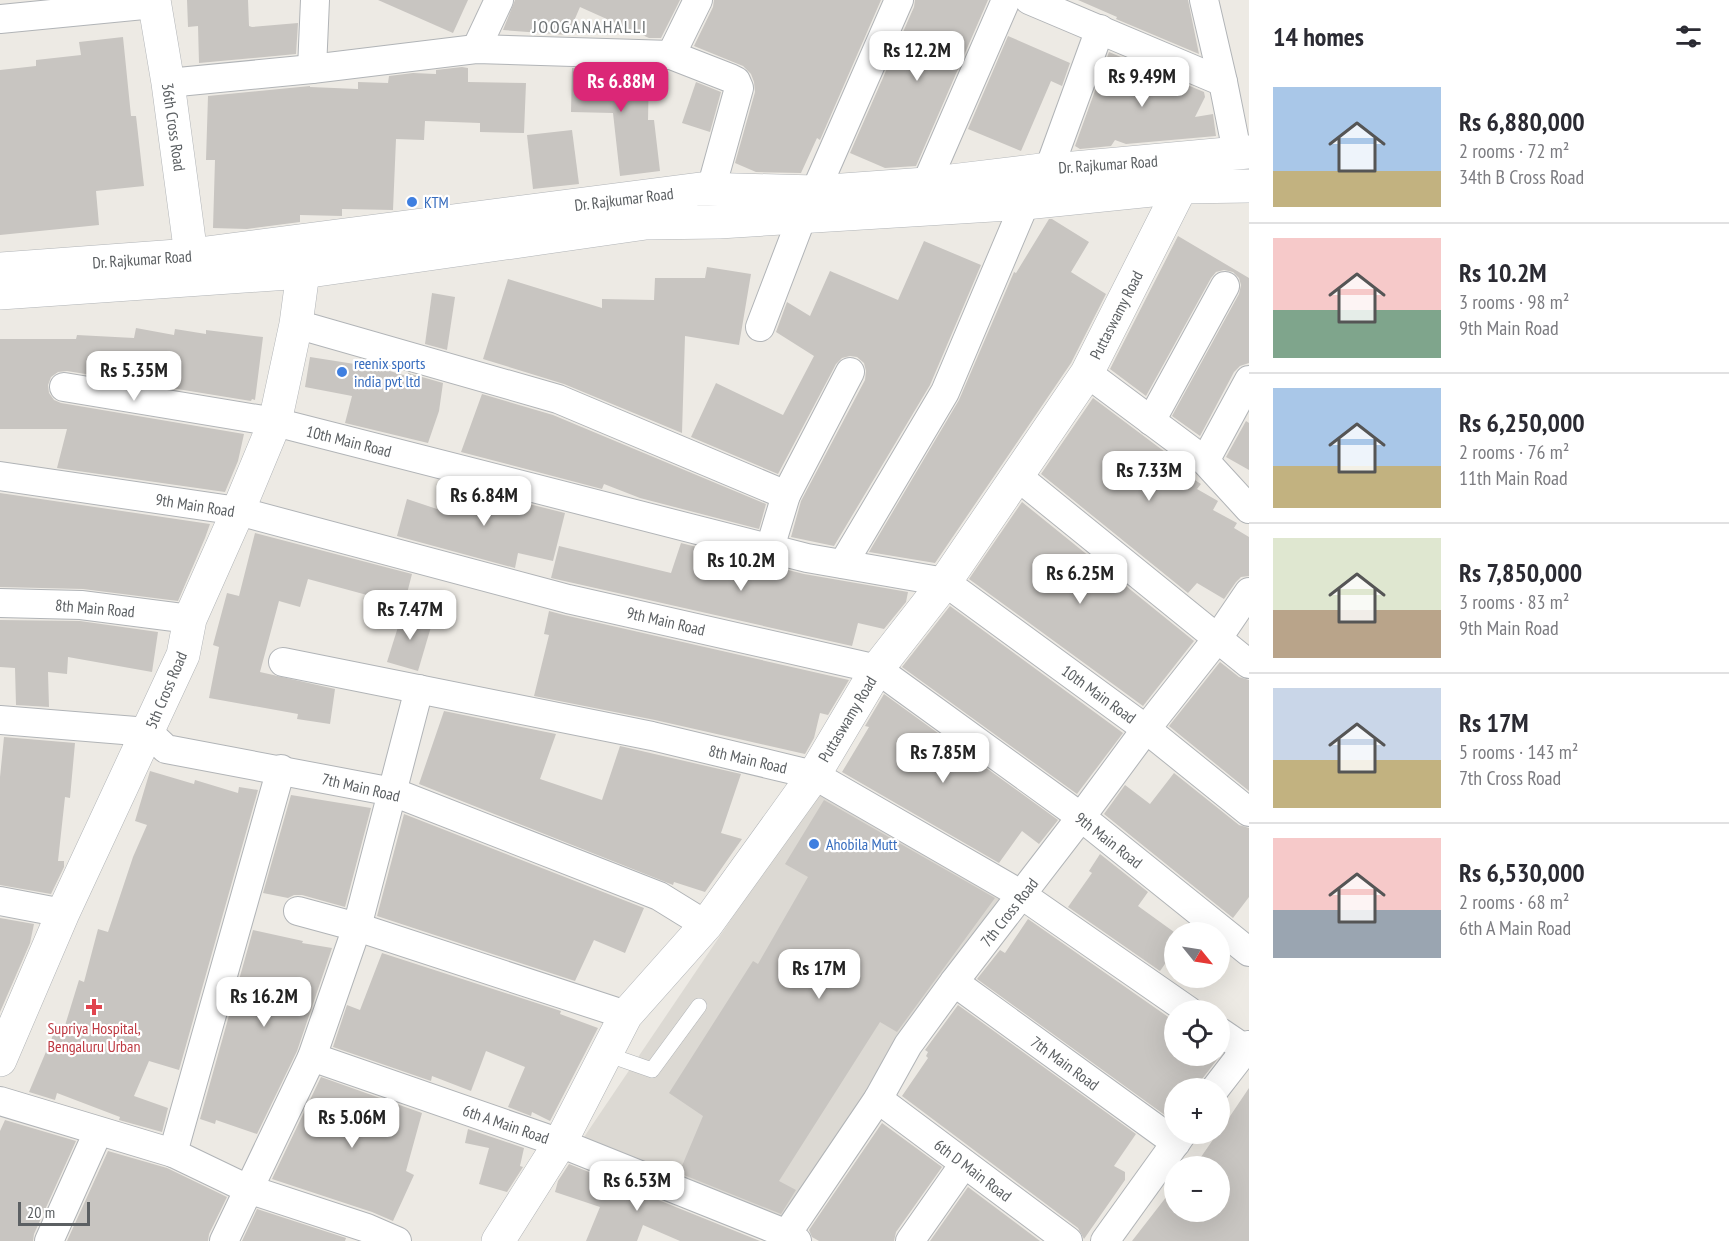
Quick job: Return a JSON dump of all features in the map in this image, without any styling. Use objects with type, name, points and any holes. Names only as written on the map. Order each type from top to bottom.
[{"type":"main road","name":"36th Cross Road","points":[[154,2],[168,82],[191,255]]},
{"type":"main road","name":"Dr. Rajkumar Road","points":[[0,293],[302,257],[646,223],[719,222],[926,184],[1049,169],[1243,152]]},
{"type":"main road","name":"Dr. Rajkumar Road","points":[[0,269],[191,255],[302,257],[676,192],[711,189],[809,204],[1025,203],[1181,187],[1249,186]]},
{"type":"main road","name":"Puttaswamy Road","points":[[498,1241],[560,1143],[627,1015],[706,925],[814,775],[877,669],[945,582],[1087,373],[1181,187]]},
{"type":"main road","name":"5th Cross Road","points":[[0,1060],[10,1005],[63,913],[183,655],[190,619],[275,422],[296,324],[302,257]]},
{"type":"street","points":[[312,69],[315,0]]},
{"type":"street","points":[[476,49],[499,0]]},
{"type":"street","points":[[671,55],[698,0]]},
{"type":"street","points":[[760,327],[809,204],[899,0]]},
{"type":"street","points":[[926,184],[1006,0]]},
{"type":"street","points":[[1029,0],[1223,82]]},
{"type":"street","points":[[1204,0],[1223,82],[1243,152]]},
{"type":"street","points":[[0,19],[154,2]]},
{"type":"street","points":[[1049,169],[1100,29]]},
{"type":"street","points":[[168,82],[312,69],[476,49],[556,62],[671,55],[730,78],[736,81],[740,88],[711,189]]},
{"type":"street","points":[[843,564],[945,392],[1025,203]]},
{"type":"street","points":[[1151,421],[1225,286]]},
{"type":"street","points":[[296,324],[558,399],[786,495]]},
{"type":"street","points":[[770,548],[786,495],[850,372]]},
{"type":"street","points":[[1087,373],[1205,461],[1249,509]]},
{"type":"street","points":[[1205,461],[1249,380]]},
{"type":"street","name":"10th Main Road","points":[[64,387],[275,422],[770,548],[945,582],[1146,729],[1249,812]]},
{"type":"street","name":"9th Main Road","points":[[0,476],[238,511],[568,599],[877,669],[1081,818],[1249,952]]},
{"type":"street","points":[[1017,476],[1249,664]]},
{"type":"street","name":"7th Cross Road","points":[[789,1239],[879,1100],[908,1045],[1146,729],[1217,639],[1249,592]]},
{"type":"street","name":"8th Main Road","points":[[0,603],[81,605],[190,619]]},
{"type":"street","name":"8th Main Road","points":[[283,662],[652,736],[814,775],[1022,895],[1174,1000]]},
{"type":"street","points":[[224,1241],[312,1057],[357,927],[419,689]]},
{"type":"street","points":[[0,720],[148,732]]},
{"type":"street","name":"7th Main Road","points":[[148,732],[166,748],[393,792],[659,896],[706,925]]},
{"type":"street","points":[[173,1153],[281,769]]},
{"type":"street","points":[[0,901],[63,913]]},
{"type":"street","points":[[298,911],[357,927],[627,1015]]},
{"type":"street","name":"7th Main Road","points":[[954,982],[1164,1128]]},
{"type":"street","points":[[1223,1078],[1247,1047],[1230,1038]]},
{"type":"street","name":"6th A Main Road","points":[[312,1057],[560,1143],[789,1239]]},
{"type":"street","name":"6th D Main Road","points":[[879,1100],[1068,1241]]},
{"type":"street","points":[[0,1101],[173,1153],[248,1189],[363,1234],[398,1241]]},
{"type":"street","points":[[49,1241],[98,1132]]},
{"type":"street","points":[[1105,1241],[1175,1144]]},
{"type":"street","points":[[910,1241],[964,1164]]},
{"type":"lane","points":[[606,1054],[652,1070],[699,1005]]},
{"type":"shaded area","points":[[820,788],[1010,900],[786,1227],[578,1146]]},
{"type":"building","points":[[187,0],[248,0],[249,26],[252,27],[298,23],[296,54],[199,63],[198,26],[188,27]]},
{"type":"building","points":[[378,0],[468,0],[453,33]]},
{"type":"building","points":[[515,0],[680,0],[661,38],[649,38],[580,7],[568,35],[503,30]]},
{"type":"building","points":[[714,0],[881,0],[820,140],[817,138],[801,173],[756,172],[735,163],[755,92],[754,82],[751,74],[743,66],[694,46],[713,7]]},
{"type":"building","points":[[915,0],[988,0],[916,166],[885,168],[850,153],[914,7]]},
{"type":"building","points":[[1078,0],[1188,0],[1199,54],[1116,19],[1117,17]]},
{"type":"building","points":[[1008,36],[1070,63],[1062,86],[1051,81],[1021,151],[968,129]]},
{"type":"building","points":[[123,37],[131,116],[136,116],[144,186],[96,191],[99,225],[0,235],[0,70],[36,66],[36,60],[81,55],[79,42]]},
{"type":"building","points":[[1109,52],[1204,92],[1205,97],[1195,117],[1213,114],[1216,136],[1126,144],[1115,140],[1111,146],[1080,149],[1075,146]]},
{"type":"building","points":[[468,68],[468,82],[526,83],[524,133],[480,132],[480,123],[425,121],[424,140],[396,139],[393,210],[342,209],[342,216],[300,215],[300,222],[247,229],[213,228],[215,160],[206,160],[208,96],[310,86],[358,89],[358,82],[388,83],[389,76],[413,73],[436,74],[436,70]]},
{"type":"building","points":[[572,68],[649,71],[648,120],[654,120],[660,171],[620,176],[613,113],[571,112]]},
{"type":"building","points":[[696,82],[721,92],[710,132],[682,123]]},
{"type":"building","points":[[572,130],[579,184],[533,189],[527,135]]},
{"type":"building","points":[[1049,219],[1089,242],[1071,272],[1106,294],[1071,363],[935,563],[869,552],[959,400],[1014,272],[1016,273]]},
{"type":"building","points":[[1178,236],[1249,278],[1249,363],[1240,366],[1234,372],[1200,436],[1172,416],[1239,294],[1241,285],[1239,278],[1233,272],[1224,270],[1216,272],[1211,278],[1146,396],[1110,369]]},
{"type":"building","points":[[924,241],[981,265],[930,385],[834,546],[791,537],[801,501],[865,380],[864,363],[857,357],[850,356],[842,358],[836,364],[778,474],[691,437],[716,383],[783,415],[814,356],[776,332],[787,302],[810,316],[830,271],[898,300]]},
{"type":"building","points":[[707,267],[751,274],[739,345],[685,336],[682,433],[564,384],[483,359],[508,279],[602,308],[602,299],[654,300],[655,278],[705,278]]},
{"type":"building","points":[[432,293],[455,297],[447,350],[425,344]]},
{"type":"building","points":[[136,328],[174,335],[175,329],[206,334],[206,330],[263,337],[255,400],[67,371],[58,372],[51,377],[48,385],[49,393],[54,400],[61,403],[244,434],[238,461],[225,492],[57,468],[67,429],[0,429],[0,339],[76,339],[77,335],[134,338]]},
{"type":"building","points":[[310,357],[361,365],[362,363],[407,376],[408,373],[443,383],[439,411],[428,443],[345,423],[352,396],[305,387]]},
{"type":"building","points":[[482,394],[553,415],[766,504],[759,529],[640,498],[604,484],[602,489],[461,452]]},
{"type":"building","points":[[1093,398],[1189,470],[1187,475],[1201,484],[1197,489],[1218,501],[1213,510],[1237,523],[1234,528],[1249,537],[1249,576],[1241,577],[1224,599],[1197,583],[1188,593],[1041,474]]},
{"type":"building","points":[[1246,421],[1249,423],[1249,470],[1226,457]]},
{"type":"building","points":[[449,484],[565,513],[553,561],[518,553],[515,568],[397,536],[407,499],[440,510]]},
{"type":"building","points":[[0,493],[210,524],[178,601],[83,589],[0,587]]},
{"type":"building","points":[[1022,502],[1194,641],[1143,706],[969,579]]},
{"type":"building","points":[[255,533],[412,574],[404,605],[308,579],[300,607],[279,601],[260,672],[335,689],[330,724],[297,719],[298,714],[209,698],[219,647],[213,645],[227,593],[239,596]]},
{"type":"building","points":[[681,543],[804,574],[908,592],[906,602],[884,629],[858,623],[852,646],[551,578],[559,546],[671,573]]},
{"type":"building","points":[[950,606],[1123,733],[1077,794],[902,667]]},
{"type":"building","points":[[403,611],[433,620],[418,671],[387,662]]},
{"type":"building","points":[[549,611],[849,680],[828,715],[820,713],[814,738],[805,754],[655,720],[534,696],[549,635],[544,634]]},
{"type":"building","points":[[0,620],[80,621],[158,632],[152,672],[68,657],[67,674],[48,672],[49,707],[16,705],[15,668],[0,667]]},
{"type":"building","points":[[1220,662],[1239,677],[1249,680],[1249,791],[1169,726]]},
{"type":"building","points":[[884,694],[1058,820],[1039,844],[1022,831],[999,863],[842,772],[869,727],[865,726]]},
{"type":"building","points":[[444,711],[556,734],[540,779],[602,800],[620,746],[741,774],[721,833],[742,839],[705,892],[674,882],[673,885],[419,784]]},
{"type":"building","points":[[4,737],[75,743],[70,798],[65,797],[58,861],[64,861],[64,867],[51,894],[0,885],[0,777]]},
{"type":"building","points":[[150,771],[194,784],[195,780],[238,793],[239,787],[258,790],[179,1070],[149,1061],[134,1096],[168,1108],[162,1132],[119,1120],[120,1117],[57,1093],[55,1100],[29,1092],[56,1028],[63,1032],[79,980],[84,982],[98,929],[108,932],[133,857],[147,825],[135,821]]},
{"type":"building","points":[[1174,773],[1239,825],[1249,828],[1249,897],[1233,918],[1104,814],[1125,785],[1150,804]]},
{"type":"building","points":[[291,795],[371,808],[345,907],[302,895],[288,898],[263,893]]},
{"type":"building","points":[[824,800],[995,898],[897,1032],[880,1022],[779,1181],[796,1190],[781,1214],[679,1173],[703,1116],[669,1093],[753,961],[758,964],[808,877],[785,864]]},
{"type":"building","points":[[404,814],[644,908],[625,953],[594,940],[575,981],[377,916]]},
{"type":"building","points":[[1100,854],[1148,892],[1138,906],[1164,925],[1164,965],[1160,971],[1068,907],[1092,873],[1089,871]]},
{"type":"building","points":[[0,918],[34,924],[30,943],[0,1012]]},
{"type":"building","points":[[1028,919],[1164,1014],[1164,1066],[1212,1066],[1203,1078],[1164,1078],[1164,1114],[977,979],[1000,950],[1005,953]]},
{"type":"building","points":[[253,930],[332,948],[297,1051],[257,1134],[216,1120],[215,1124],[200,1119]]},
{"type":"building","points":[[382,953],[561,1011],[560,1014],[598,1028],[550,1121],[532,1112],[531,1116],[508,1107],[525,1067],[486,1051],[471,1091],[432,1076],[431,1081],[333,1047],[347,1005],[360,1010]]},
{"type":"building","points":[[958,1005],[1136,1134],[1114,1166],[1125,1172],[1125,1180],[1084,1239],[1078,1228],[902,1096],[928,1058],[926,1056],[928,1052],[925,1050]]},
{"type":"building","points":[[321,1077],[422,1113],[406,1171],[414,1175],[393,1221],[272,1179]]},
{"type":"building","points":[[1249,1088],[1249,1241],[1132,1241],[1164,1200],[1164,1222],[1230,1222],[1230,1156],[1202,1156],[1210,1144],[1230,1144],[1230,1116]]},
{"type":"building","points":[[5,1120],[76,1141],[34,1234],[33,1241],[0,1241],[0,1131]]},
{"type":"building","points":[[882,1123],[942,1167],[896,1232],[894,1241],[819,1241],[812,1237],[809,1230]]},
{"type":"building","points":[[468,1129],[524,1148],[520,1166],[523,1167],[507,1192],[479,1184],[489,1148],[465,1143]]},
{"type":"building","points":[[108,1151],[167,1168],[227,1197],[209,1234],[208,1241],[67,1241]]},
{"type":"building","points":[[569,1164],[760,1241],[680,1241],[643,1225],[637,1241],[586,1241],[600,1207],[555,1192],[558,1181]]},
{"type":"building","points":[[968,1187],[1040,1241],[930,1241]]},
{"type":"building","points":[[257,1209],[346,1238],[345,1241],[242,1241]]},
{"type":"place","name":"KTM","points":[[412,202]]},
{"type":"place","name":"reenix sports india pvt ltd","points":[[342,372]]},
{"type":"place","name":"Ahobila Mutt","points":[[814,844]]},
{"type":"place","name":"Supriya Hospital, Bengaluru Urban","points":[[94,1007]]},
{"type":"district","name":"JOOGANAHALLI","points":[[590,26]]}]
